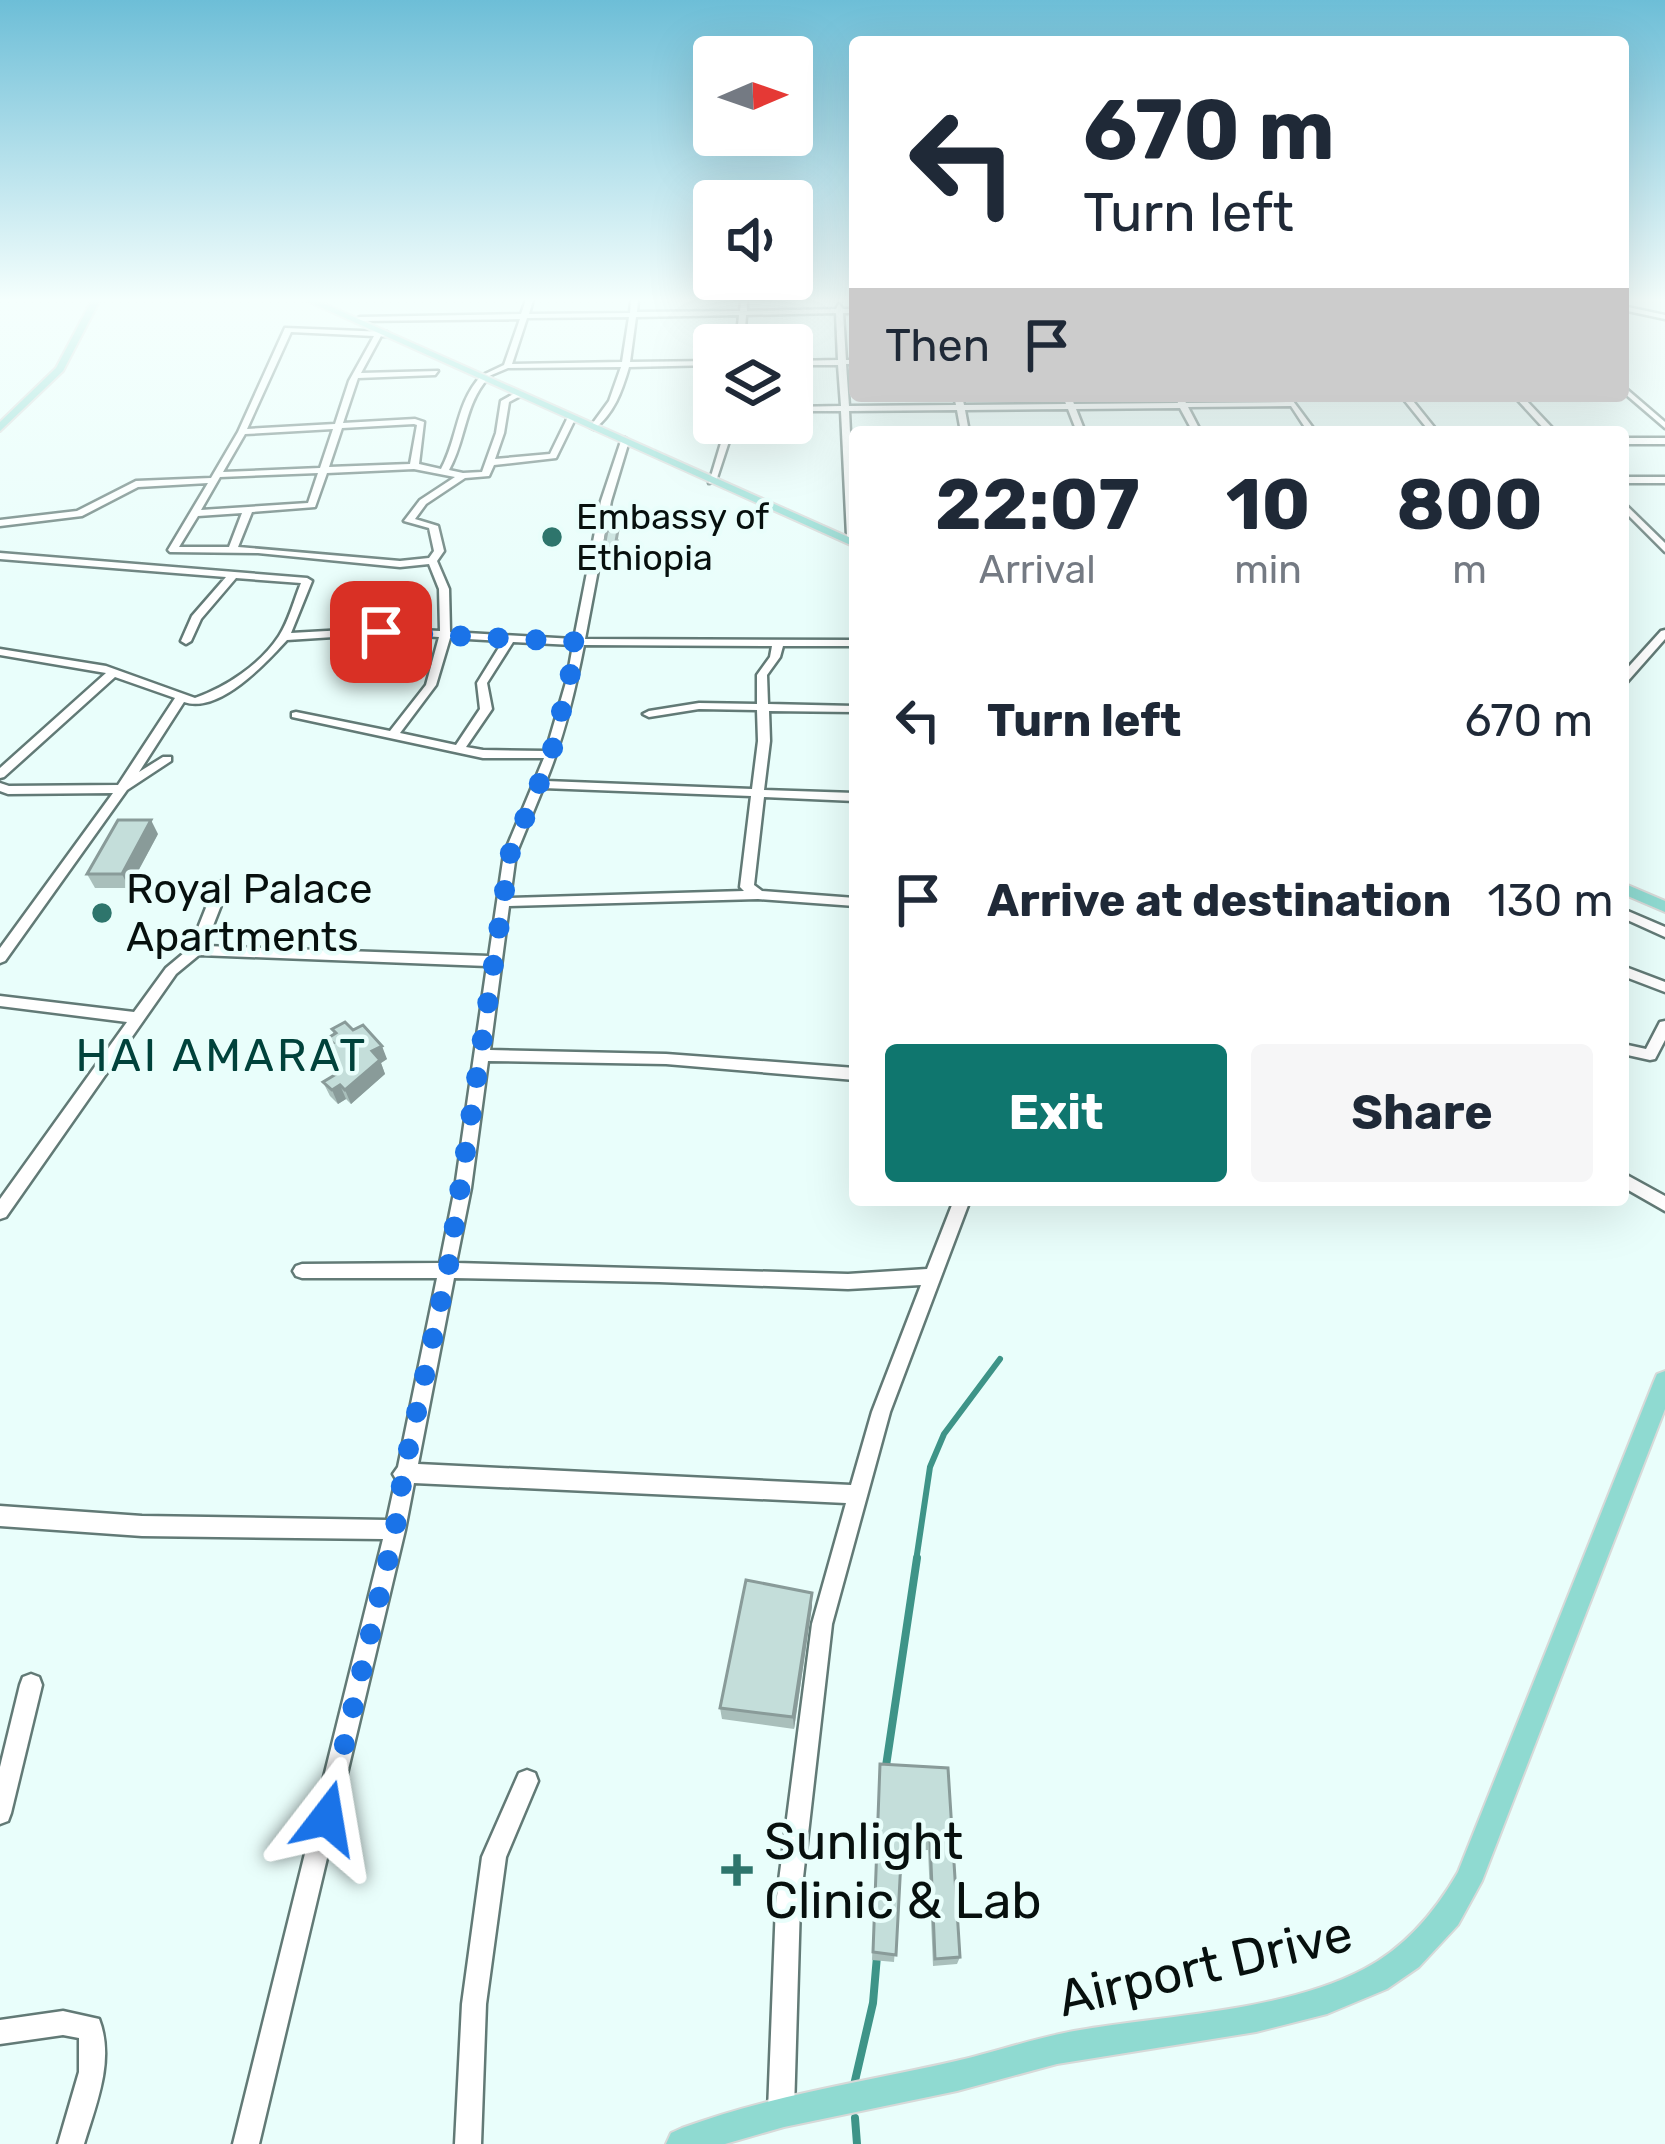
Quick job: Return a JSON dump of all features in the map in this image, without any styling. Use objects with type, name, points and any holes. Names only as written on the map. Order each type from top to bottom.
[{"type":"main road","points":[[1,425],[26,400]]},
{"type":"main road","points":[[534,400],[849,537]]},
{"type":"main road","points":[[540,400],[713,478]]},
{"type":"main road","points":[[1629,881],[1665,896]]},
{"type":"main road","points":[[1629,891],[1665,907]]},
{"type":"main road","name":"Airport Drive","points":[[682,2144],[727,2135],[781,2110],[960,2075],[1070,2046],[1313,2002],[1356,1989],[1409,1959],[1455,1906],[1468,1881],[1665,1381]]},
{"type":"street","points":[[256,400],[172,550],[394,563],[433,561]]},
{"type":"street","points":[[196,513],[309,508],[327,470],[348,400]]},
{"type":"street","points":[[443,473],[451,462],[469,400]]},
{"type":"street","points":[[0,523],[79,514],[136,484],[414,466],[463,476],[486,473],[507,400]]},
{"type":"street","points":[[596,425],[612,400]]},
{"type":"street","points":[[844,400],[849,452]]},
{"type":"street","points":[[1636,400],[1665,426]]},
{"type":"street","points":[[960,402],[964,426]]},
{"type":"street","points":[[813,409],[1052,402]]},
{"type":"street","points":[[1410,402],[1430,426]]},
{"type":"street","points":[[1524,402],[1546,426]]},
{"type":"street","points":[[493,461],[553,456],[572,417]]},
{"type":"street","points":[[242,432],[418,422],[414,466]]},
{"type":"street","points":[[246,2144],[395,1530],[448,1269],[510,854],[551,755],[606,501],[626,441]]},
{"type":"street","points":[[1629,441],[1665,441]]},
{"type":"street","points":[[713,478],[724,444]]},
{"type":"street","points":[[433,561],[440,551],[433,526],[409,521],[423,502],[463,476]]},
{"type":"street","points":[[1629,480],[1665,480]]},
{"type":"street","points":[[232,551],[247,512]]},
{"type":"street","points":[[1629,512],[1665,549]]},
{"type":"street","points":[[0,556],[307,581],[284,637],[260,664],[221,692],[195,702],[114,672],[0,652]]},
{"type":"street","points":[[395,732],[433,680],[444,633],[444,581],[433,561]]},
{"type":"street","points":[[186,641],[196,618],[233,576]]},
{"type":"street","points":[[284,637],[444,633],[578,642],[849,643]]},
{"type":"street","points":[[1629,668],[1665,633]]},
{"type":"street","points":[[461,746],[486,709],[482,683],[509,639]]},
{"type":"street","points":[[759,895],[747,887],[758,795],[762,675],[776,657],[778,643]]},
{"type":"street","points":[[0,774],[114,672]]},
{"type":"street","points":[[0,958],[122,789],[182,696]]},
{"type":"street","points":[[649,715],[692,707],[849,709]]},
{"type":"street","points":[[296,715],[483,754],[551,755]]},
{"type":"street","points":[[0,787],[121,790],[166,759]]},
{"type":"street","points":[[541,784],[849,797]]},
{"type":"street","points":[[0,1212],[170,971],[196,950],[222,885]]},
{"type":"street","points":[[505,902],[759,895],[849,902]]},
{"type":"street","points":[[1629,915],[1665,932]]},
{"type":"street","points":[[196,950],[493,961]]},
{"type":"street","points":[[1629,972],[1665,987]]},
{"type":"street","points":[[0,1001],[138,1018]]},
{"type":"street","points":[[1629,1050],[1650,1055],[1665,1027]]},
{"type":"street","points":[[481,1055],[666,1059],[849,1074]]},
{"type":"street","points":[[1629,1183],[1665,1204]]},
{"type":"street","points":[[781,2110],[788,1904],[822,1624],[856,1496],[960,1206]]},
{"type":"street","points":[[302,1270],[448,1269],[877,1285],[931,1276]]},
{"type":"street","points":[[403,1474],[785,1488],[856,1496]]},
{"type":"street","points":[[0,1516],[185,1528],[395,1530]]},
{"type":"street","points":[[0,1814],[32,1685]]},
{"type":"street","points":[[468,2144],[474,2004],[494,1857],[527,1781]]},
{"type":"street","points":[[0,2032],[63,2023],[90,2029],[95,2046],[89,2084],[71,2144]]},
{"type":"building","points":[[618,530],[615,547],[604,547],[607,531]]},
{"type":"building","points":[[118,820],[151,820],[122,874],[87,874]]},
{"type":"building","points":[[345,1022],[353,1030],[363,1025],[382,1046],[372,1051],[380,1060],[345,1090],[340,1085],[332,1090],[323,1082],[338,1073],[326,1060],[333,1056],[326,1048],[333,1043],[328,1038],[336,1033],[332,1029]]},
{"type":"building","points":[[746,1580],[812,1593],[793,1717],[720,1708]]},
{"type":"building","points":[[880,1764],[948,1768],[960,1957],[935,1959],[930,1840],[902,1841],[896,1955],[873,1952]]},
{"type":"waterway","points":[[916,1561],[930,1467],[944,1434],[1000,1359]]},
{"type":"waterway","points":[[886,1766],[917,1558]]},
{"type":"waterway","points":[[854,2085],[873,2003],[877,1956]]},
{"type":"waterway","points":[[855,2118],[857,2144]]},
{"type":"place","name":"Embassy of Ethiopia","points":[[552,537]]},
{"type":"place","name":"Royal Palace Apartments","points":[[102,913]]},
{"type":"place","name":"Sunlight Clinic & Lab","points":[[737,1870]]},
{"type":"district","name":"HAI AMARAT","points":[[222,1055]]},
{"type":"route","points":[[327,1818],[395,1530],[448,1269],[510,854],[551,755],[578,642],[381,632]]}]
